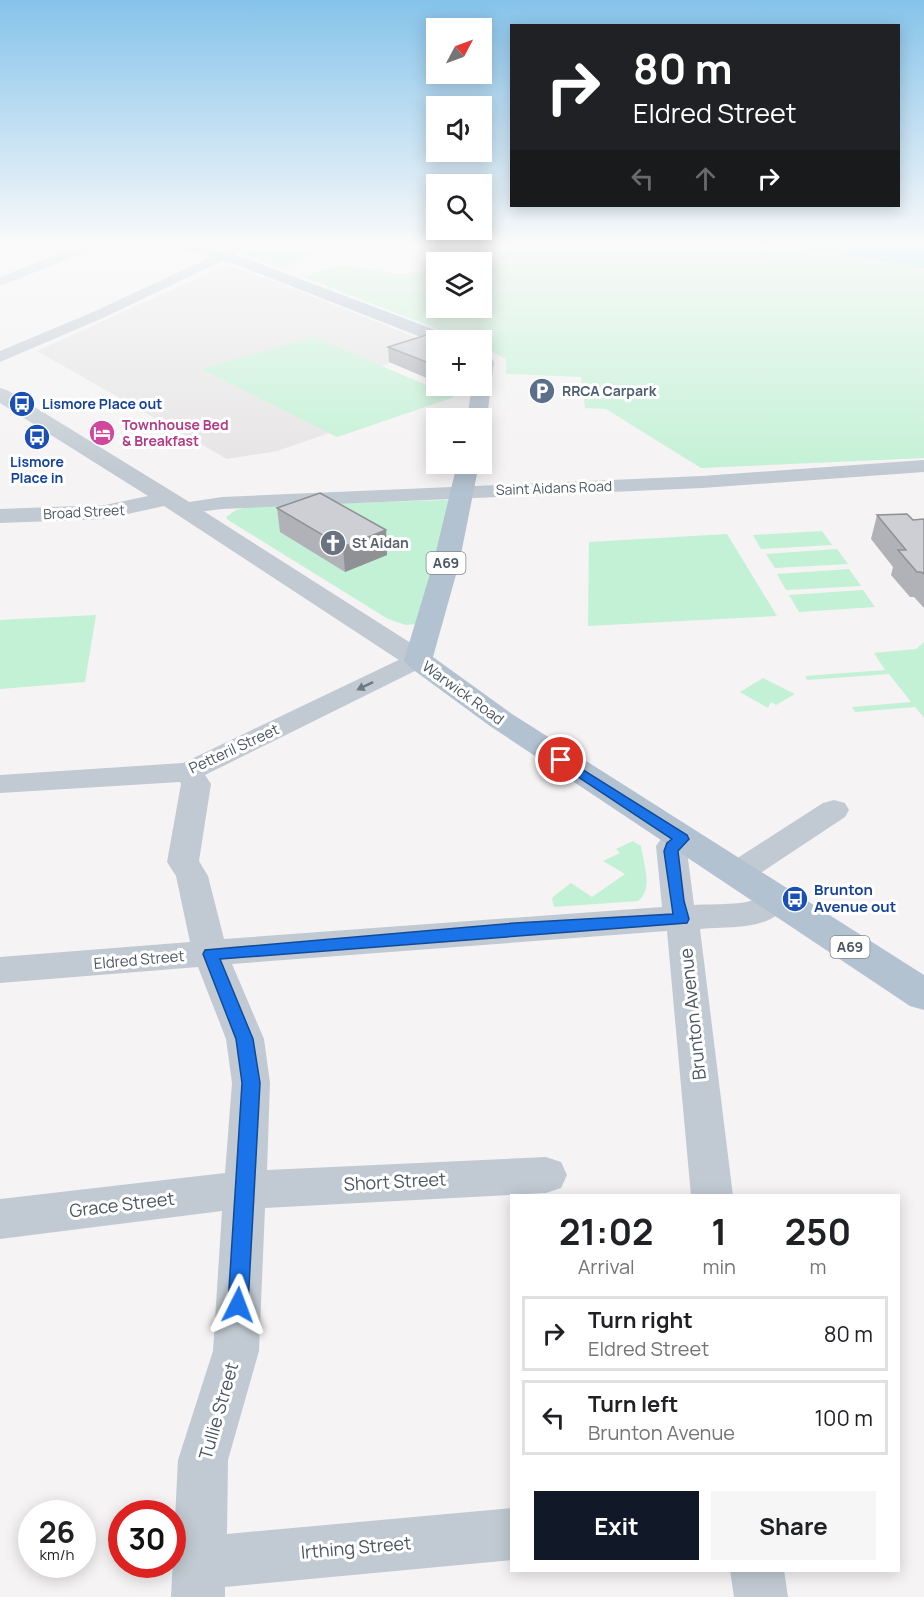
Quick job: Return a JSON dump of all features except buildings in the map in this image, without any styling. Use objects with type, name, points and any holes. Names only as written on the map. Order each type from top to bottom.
[{"type":"main road","points":[[394,321],[426,333]]},
{"type":"main road","name":"A69","points":[[418,660],[446,564],[466,474]]},
{"type":"main road","name":"Warwick Road","points":[[418,660],[501,720],[924,995]]},
{"type":"street","points":[[0,357],[85,321]]},
{"type":"street","name":"Warwick Road","points":[[0,394],[175,503],[418,660]]},
{"type":"street","name":"Saint Aidans Road","points":[[175,503],[222,503],[702,482],[924,466]]},
{"type":"street","name":"Broad Street","points":[[0,516],[119,511],[175,503]]},
{"type":"street","name":"Petteril Street","points":[[0,784],[188,772],[418,660]]},
{"type":"street","name":"Tullie Street","points":[[188,772],[196,784],[183,862],[192,876],[210,954],[245,1039],[251,1083],[243,1190],[236,1351],[203,1460],[200,1580]]},
{"type":"street","points":[[736,874],[834,810]]},
{"type":"street","name":"Brunton Avenue","points":[[682,839],[672,846],[671,851],[677,901],[682,919],[712,1194]]},
{"type":"street","name":"Eldred Street","points":[[0,970],[515,929],[682,919],[762,911],[775,899]]},
{"type":"street","name":"Short Street","points":[[243,1190],[546,1175]]},
{"type":"street","name":"Grace Street","points":[[0,1220],[243,1190]]},
{"type":"street","name":"Irthing Street","points":[[200,1580],[510,1534]]},
{"type":"street","points":[[757,1572],[760,1597]]},
{"type":"shaded area","points":[[104,321],[373,321],[426,342],[426,348],[419,353],[381,366],[426,385],[426,396],[454,397],[337,437],[329,433],[277,451],[227,459],[37,351]]},
{"type":"green space","points":[[416,321],[924,321],[924,458],[701,468],[606,409],[585,408],[581,377],[506,374],[506,359],[492,351],[492,330],[440,330]]},
{"type":"green space","points":[[314,337],[426,385],[426,396],[454,397],[337,437],[201,369]]},
{"type":"green space","points":[[449,500],[452,503],[416,624],[406,625],[388,619],[226,517],[236,510],[252,506]]},
{"type":"green space","points":[[822,531],[832,545],[761,549],[753,535]]},
{"type":"green space","points":[[727,534],[777,616],[588,626],[589,542]]},
{"type":"green space","points":[[837,549],[848,564],[775,568],[766,554]]},
{"type":"green space","points":[[849,569],[861,586],[786,590],[777,574]]},
{"type":"green space","points":[[863,590],[875,607],[799,612],[789,595]]},
{"type":"green space","points":[[96,615],[85,682],[0,689],[0,620]]},
{"type":"green space","points":[[924,642],[924,718],[915,707],[855,712],[852,707],[911,702],[889,674],[807,680],[805,676],[885,670],[874,653],[916,649]]},
{"type":"green space","points":[[763,678],[795,694],[776,705],[771,702],[768,708],[740,692]]},
{"type":"green space","points":[[633,841],[641,846],[647,883],[643,896],[638,901],[554,907],[552,899],[554,896],[571,883],[592,897],[625,874],[603,861],[620,853],[616,849]]},
{"type":"place","name":"RRCA Carpark","points":[[542,391]]},
{"type":"place","name":"Lismore Place out","points":[[22,404]]},
{"type":"place","name":"Townhouse Bed & Breakfast","points":[[102,433]]},
{"type":"place","name":"Lismore Place in","points":[[37,437]]},
{"type":"place","name":"St Aidan","points":[[333,543]]},
{"type":"place","name":"Brunton Avenue out","points":[[795,899]]},
{"type":"route","points":[[238,1305],[251,1083],[245,1039],[210,954],[515,929],[682,919],[677,901],[671,851],[672,846],[682,839],[561,760]]}]
